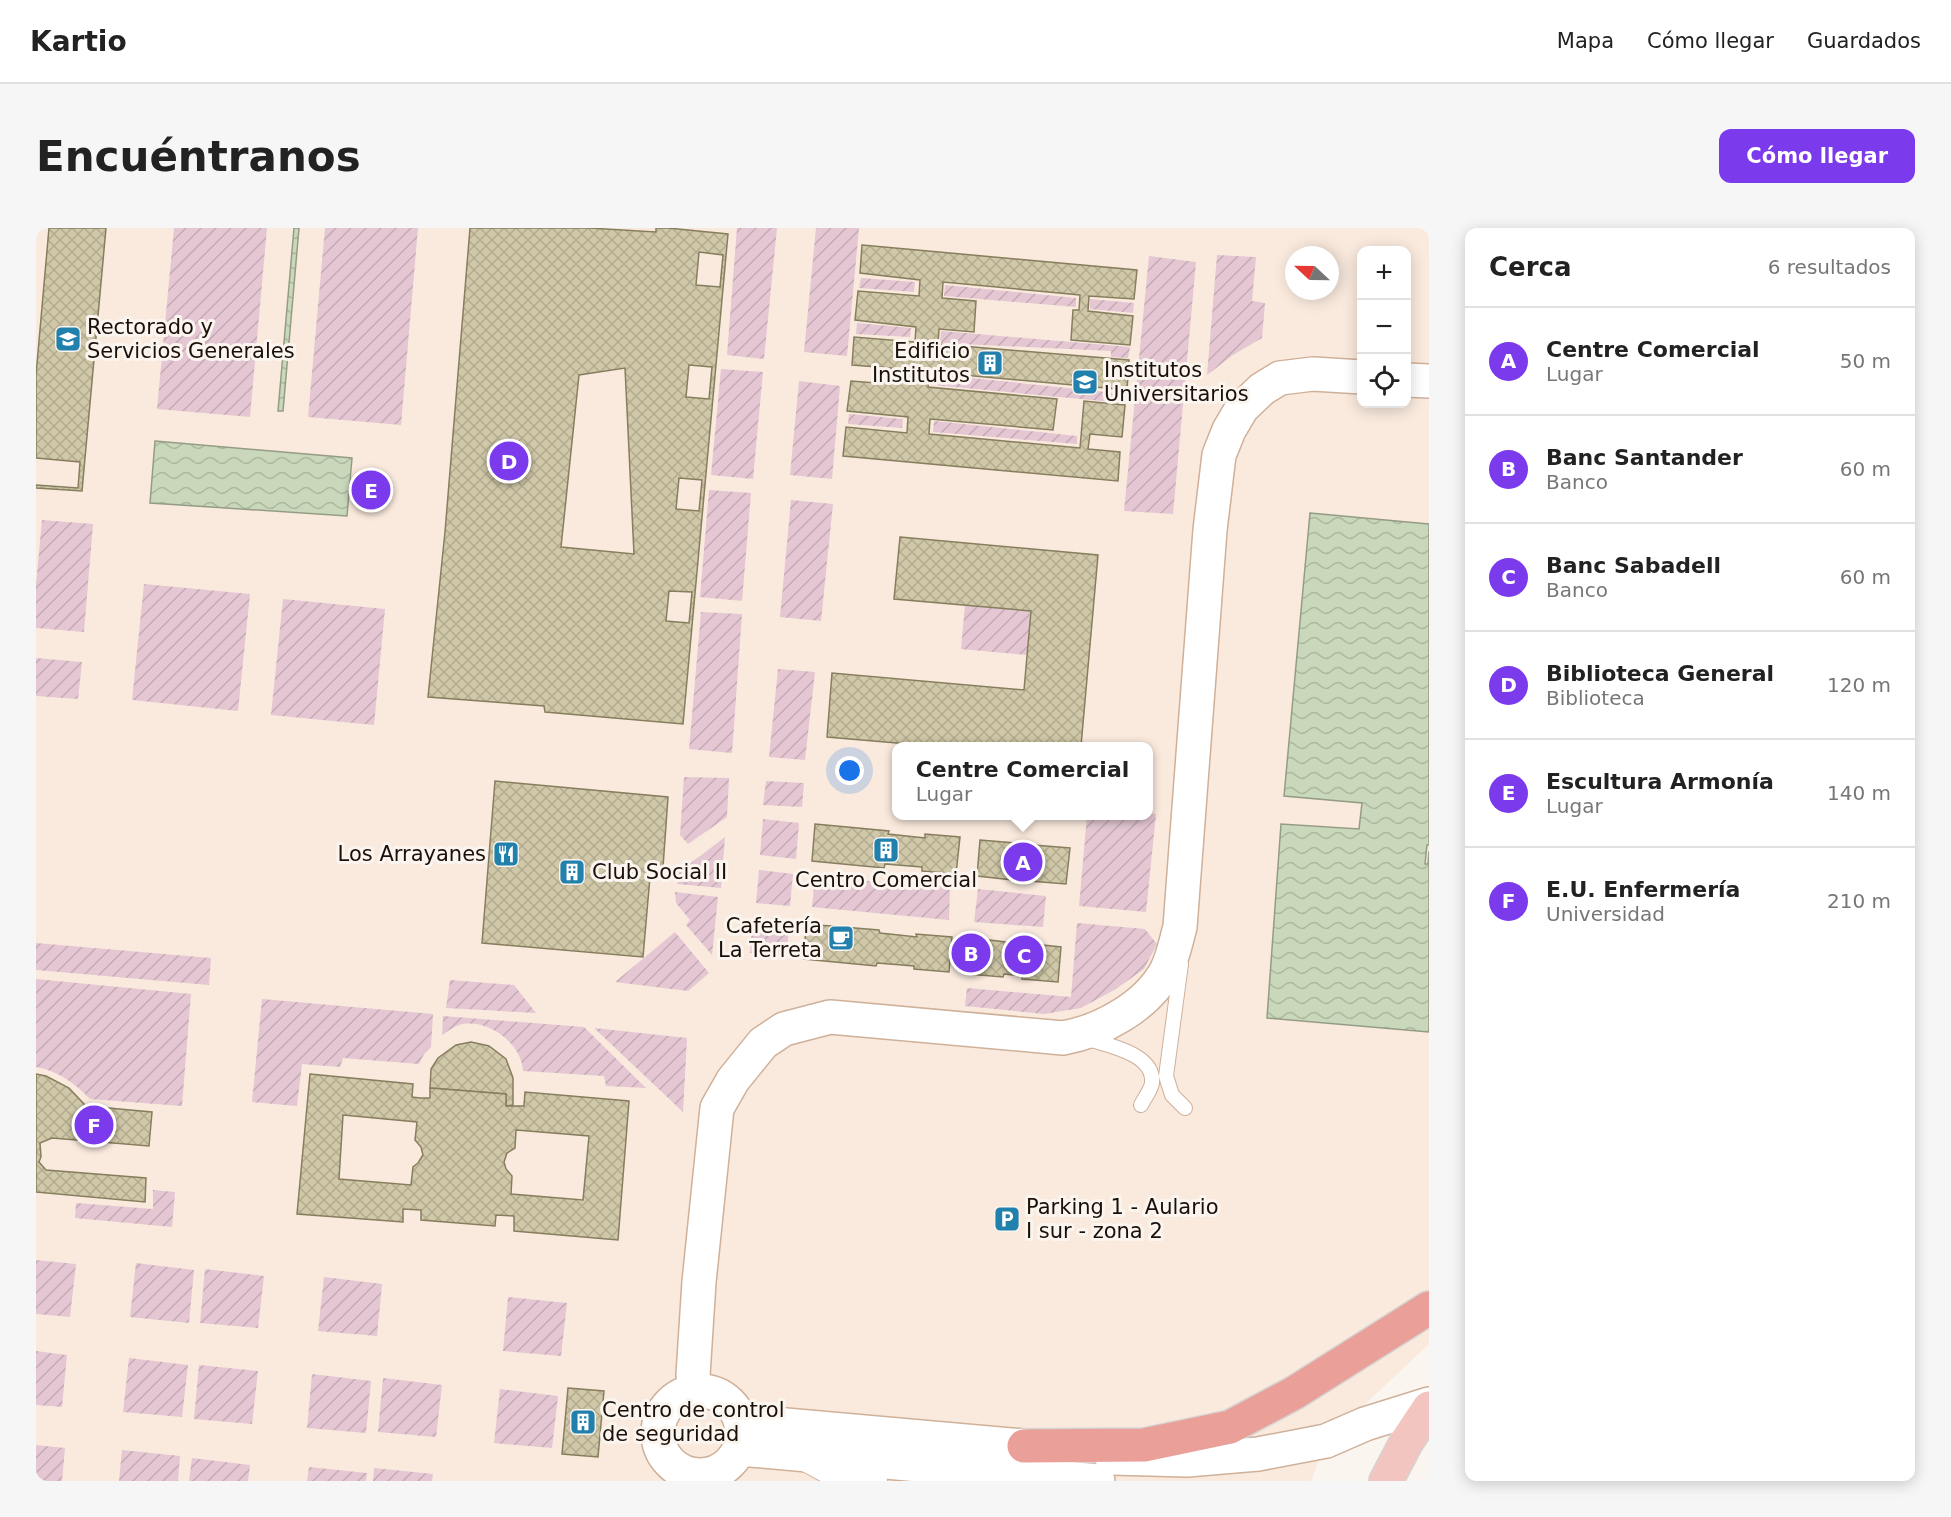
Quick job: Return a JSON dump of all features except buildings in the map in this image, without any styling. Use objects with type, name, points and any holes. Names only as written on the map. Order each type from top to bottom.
[{"type":"highway","points":[[1024,1446],[1144,1445],[1230,1427],[1294,1393],[1429,1308]]},
{"type":"main road","points":[[1386,1481],[1429,1406]]},
{"type":"street","points":[[687,1394],[693,1375],[699,1282],[717,1108],[733,1080],[763,1043],[784,1029],[830,1017],[1063,1038],[1078,1035],[1111,1021],[1149,995],[1167,970],[1180,927],[1209,542],[1219,455],[1229,430],[1242,408],[1262,389],[1280,378],[1313,374],[1357,377]]},
{"type":"street","points":[[1411,380],[1429,381]]},
{"type":"street","points":[[687,1394],[716,1394],[736,1411],[740,1435],[732,1461],[722,1470],[709,1475],[685,1476],[663,1456],[658,1444],[657,1430],[660,1418],[667,1406],[687,1394]]},
{"type":"street","points":[[740,1435],[1024,1446],[1101,1457],[1187,1460],[1257,1454],[1326,1442],[1365,1424],[1429,1406]]},
{"type":"street","points":[[740,1435],[784,1454],[1088,1481]]},
{"type":"lane","points":[[1180,927],[1183,949],[1166,1076],[1172,1095],[1185,1108]]},
{"type":"lane","points":[[1078,1035],[1132,1053],[1147,1066],[1152,1084],[1141,1105]]},
{"type":"lane","points":[[784,1454],[828,1477],[880,1481]]},
{"type":"shaded area","points":[[36,228],[1429,228],[1429,1344],[1326,1441],[1311,1481],[36,1481]]},
{"type":"shaded area","points":[[174,228],[267,228],[250,417],[157,409]]},
{"type":"shaded area","points":[[325,228],[418,228],[401,425],[308,417]]},
{"type":"shaded area","points":[[737,228],[777,228],[764,359],[727,355]]},
{"type":"shaded area","points":[[816,228],[859,228],[847,356],[804,352]]},
{"type":"shaded area","points":[[1217,255],[1256,257],[1252,301],[1265,303],[1262,338],[1233,355],[1207,375]]},
{"type":"shaded area","points":[[1149,256],[1196,262],[1173,514],[1124,511]]},
{"type":"shaded area","points":[[861,278],[915,282],[914,292],[859,288]]},
{"type":"shaded area","points":[[945,285],[1076,298],[1076,307],[944,296]]},
{"type":"shaded area","points":[[1090,299],[1134,303],[1133,313],[1090,309]]},
{"type":"shaded area","points":[[857,323],[911,328],[910,337],[856,334]]},
{"type":"shaded area","points":[[941,331],[1130,347],[1128,358],[1111,357],[1111,351],[940,343]]},
{"type":"shaded area","points":[[721,369],[763,372],[753,479],[711,475]]},
{"type":"shaded area","points":[[932,374],[1126,394],[1124,403],[932,385]]},
{"type":"shaded area","points":[[799,381],[840,386],[832,479],[790,475]]},
{"type":"shaded area","points":[[849,414],[903,419],[902,428],[848,424]]},
{"type":"shaded area","points":[[934,421],[1077,436],[1077,444],[933,432]]},
{"type":"shaded area","points":[[709,490],[751,493],[742,601],[700,597]]},
{"type":"shaded area","points":[[791,500],[833,504],[821,621],[780,617]]},
{"type":"shaded area","points":[[42,520],[93,524],[84,632],[36,628],[36,584]]},
{"type":"shaded area","points":[[144,584],[250,594],[238,711],[132,700]]},
{"type":"shaded area","points":[[283,599],[385,609],[374,725],[271,715]]},
{"type":"shaded area","points":[[965,605],[1031,611],[1027,655],[961,649]]},
{"type":"shaded area","points":[[701,612],[742,614],[732,753],[689,749]]},
{"type":"shaded area","points":[[36,658],[82,662],[78,699],[36,696]]},
{"type":"shaded area","points":[[778,669],[815,672],[805,760],[769,757]]},
{"type":"shaded area","points":[[684,777],[729,778],[727,817],[688,844],[680,835]]},
{"type":"shaded area","points":[[766,781],[804,783],[802,807],[763,805]]},
{"type":"shaded area","points":[[1153,814],[1156,814],[1146,912],[1079,906],[1087,820],[1153,820]]},
{"type":"shaded area","points":[[763,819],[799,823],[796,859],[760,855]]},
{"type":"shaded area","points":[[725,837],[721,888],[677,884],[679,872]]},
{"type":"shaded area","points":[[759,870],[793,874],[790,906],[756,903]]},
{"type":"shaded area","points":[[815,877],[950,887],[949,920],[812,907]]},
{"type":"shaded area","points":[[978,889],[1046,896],[1043,927],[974,922]]},
{"type":"shaded area","points":[[675,892],[718,897],[712,955],[686,925],[690,920],[676,903]]},
{"type":"shaded area","points":[[753,917],[790,921],[786,956],[750,953]]},
{"type":"shaded area","points":[[1077,923],[1145,929],[1157,944],[1144,969],[1116,989],[1081,1008],[1044,1014],[965,1006],[967,988],[1071,997]]},
{"type":"shaded area","points":[[675,932],[709,973],[688,991],[615,982]]},
{"type":"shaded area","points":[[36,943],[211,958],[209,985],[36,970]]},
{"type":"shaded area","points":[[36,979],[191,994],[182,1106],[90,1099],[66,1078],[36,1067]]},
{"type":"shaded area","points":[[450,980],[514,985],[536,1013],[446,1008]]},
{"type":"shaded area","points":[[262,999],[433,1014],[431,1047],[419,1064],[343,1058],[340,1067],[302,1064],[297,1106],[252,1102]]},
{"type":"shaded area","points":[[443,1016],[584,1027],[646,1088],[606,1086],[604,1076],[523,1071],[517,1052],[503,1036],[484,1026],[473,1024],[460,1025],[442,1035]]},
{"type":"shaded area","points":[[594,1028],[687,1038],[683,1112]]},
{"type":"shaded area","points":[[153,1190],[175,1192],[172,1227],[75,1218],[76,1203],[153,1209]]},
{"type":"shaded area","points":[[36,1260],[76,1264],[70,1317],[36,1314]]},
{"type":"shaded area","points":[[136,1263],[194,1270],[189,1323],[130,1317]]},
{"type":"shaded area","points":[[205,1269],[264,1276],[258,1328],[200,1323]]},
{"type":"shaded area","points":[[324,1277],[382,1284],[377,1336],[318,1331]]},
{"type":"shaded area","points":[[508,1297],[567,1303],[561,1356],[503,1351]]},
{"type":"shaded area","points":[[36,1351],[67,1355],[62,1407],[36,1405]]},
{"type":"shaded area","points":[[129,1358],[188,1365],[182,1417],[123,1412]]},
{"type":"shaded area","points":[[199,1365],[258,1371],[252,1424],[194,1419]]},
{"type":"shaded area","points":[[312,1374],[371,1381],[366,1433],[307,1428]]},
{"type":"shaded area","points":[[383,1378],[442,1385],[436,1437],[378,1432]]},
{"type":"shaded area","points":[[500,1389],[558,1396],[552,1448],[494,1443]]},
{"type":"shaded area","points":[[36,1445],[65,1448],[62,1481],[36,1481]]},
{"type":"shaded area","points":[[122,1450],[180,1456],[178,1481],[119,1481]]},
{"type":"shaded area","points":[[192,1458],[250,1465],[248,1481],[189,1481]]},
{"type":"shaded area","points":[[309,1467],[367,1473],[366,1481],[307,1481]]},
{"type":"shaded area","points":[[374,1468],[433,1474],[432,1481],[373,1481]]},
{"type":"water","points":[[294,228],[299,228],[283,411],[278,411]]},
{"type":"water","points":[[155,441],[352,458],[347,516],[150,503]]},
{"type":"water","points":[[1310,513],[1429,524],[1429,845],[1427,845],[1425,864],[1428,864],[1429,851],[1429,1032],[1267,1018],[1281,824],[1359,829],[1362,803],[1284,796]]},
{"type":"place","name":"Rectorado y Servicios Generales","points":[[68,339]]},
{"type":"place","name":"Edificio Institutos","points":[[990,363]]},
{"type":"place","name":"Institutos Universitarios","points":[[1085,382]]},
{"type":"place","name":"Biblioteca General","points":[[509,461]]},
{"type":"place","name":"Escultura Armonía","points":[[371,490]]},
{"type":"place","name":"Centro Comercial","points":[[886,850]]},
{"type":"place","name":"Los Arrayanes","points":[[506,854]]},
{"type":"place","name":"Centre Comercial","points":[[1023,862]]},
{"type":"place","name":"Club Social II","points":[[572,872]]},
{"type":"place","name":"Cafetería La Terreta","points":[[841,938]]},
{"type":"place","name":"Banc Santander","points":[[971,953]]},
{"type":"place","name":"Banc Sabadell","points":[[1024,955]]},
{"type":"place","name":"E.U. Enfermería","points":[[94,1125]]},
{"type":"place","name":"Parking 1 - Aulario I sur - zona 2","points":[[1007,1219]]},
{"type":"place","name":"Centro de control de seguridad","points":[[583,1422]]}]
